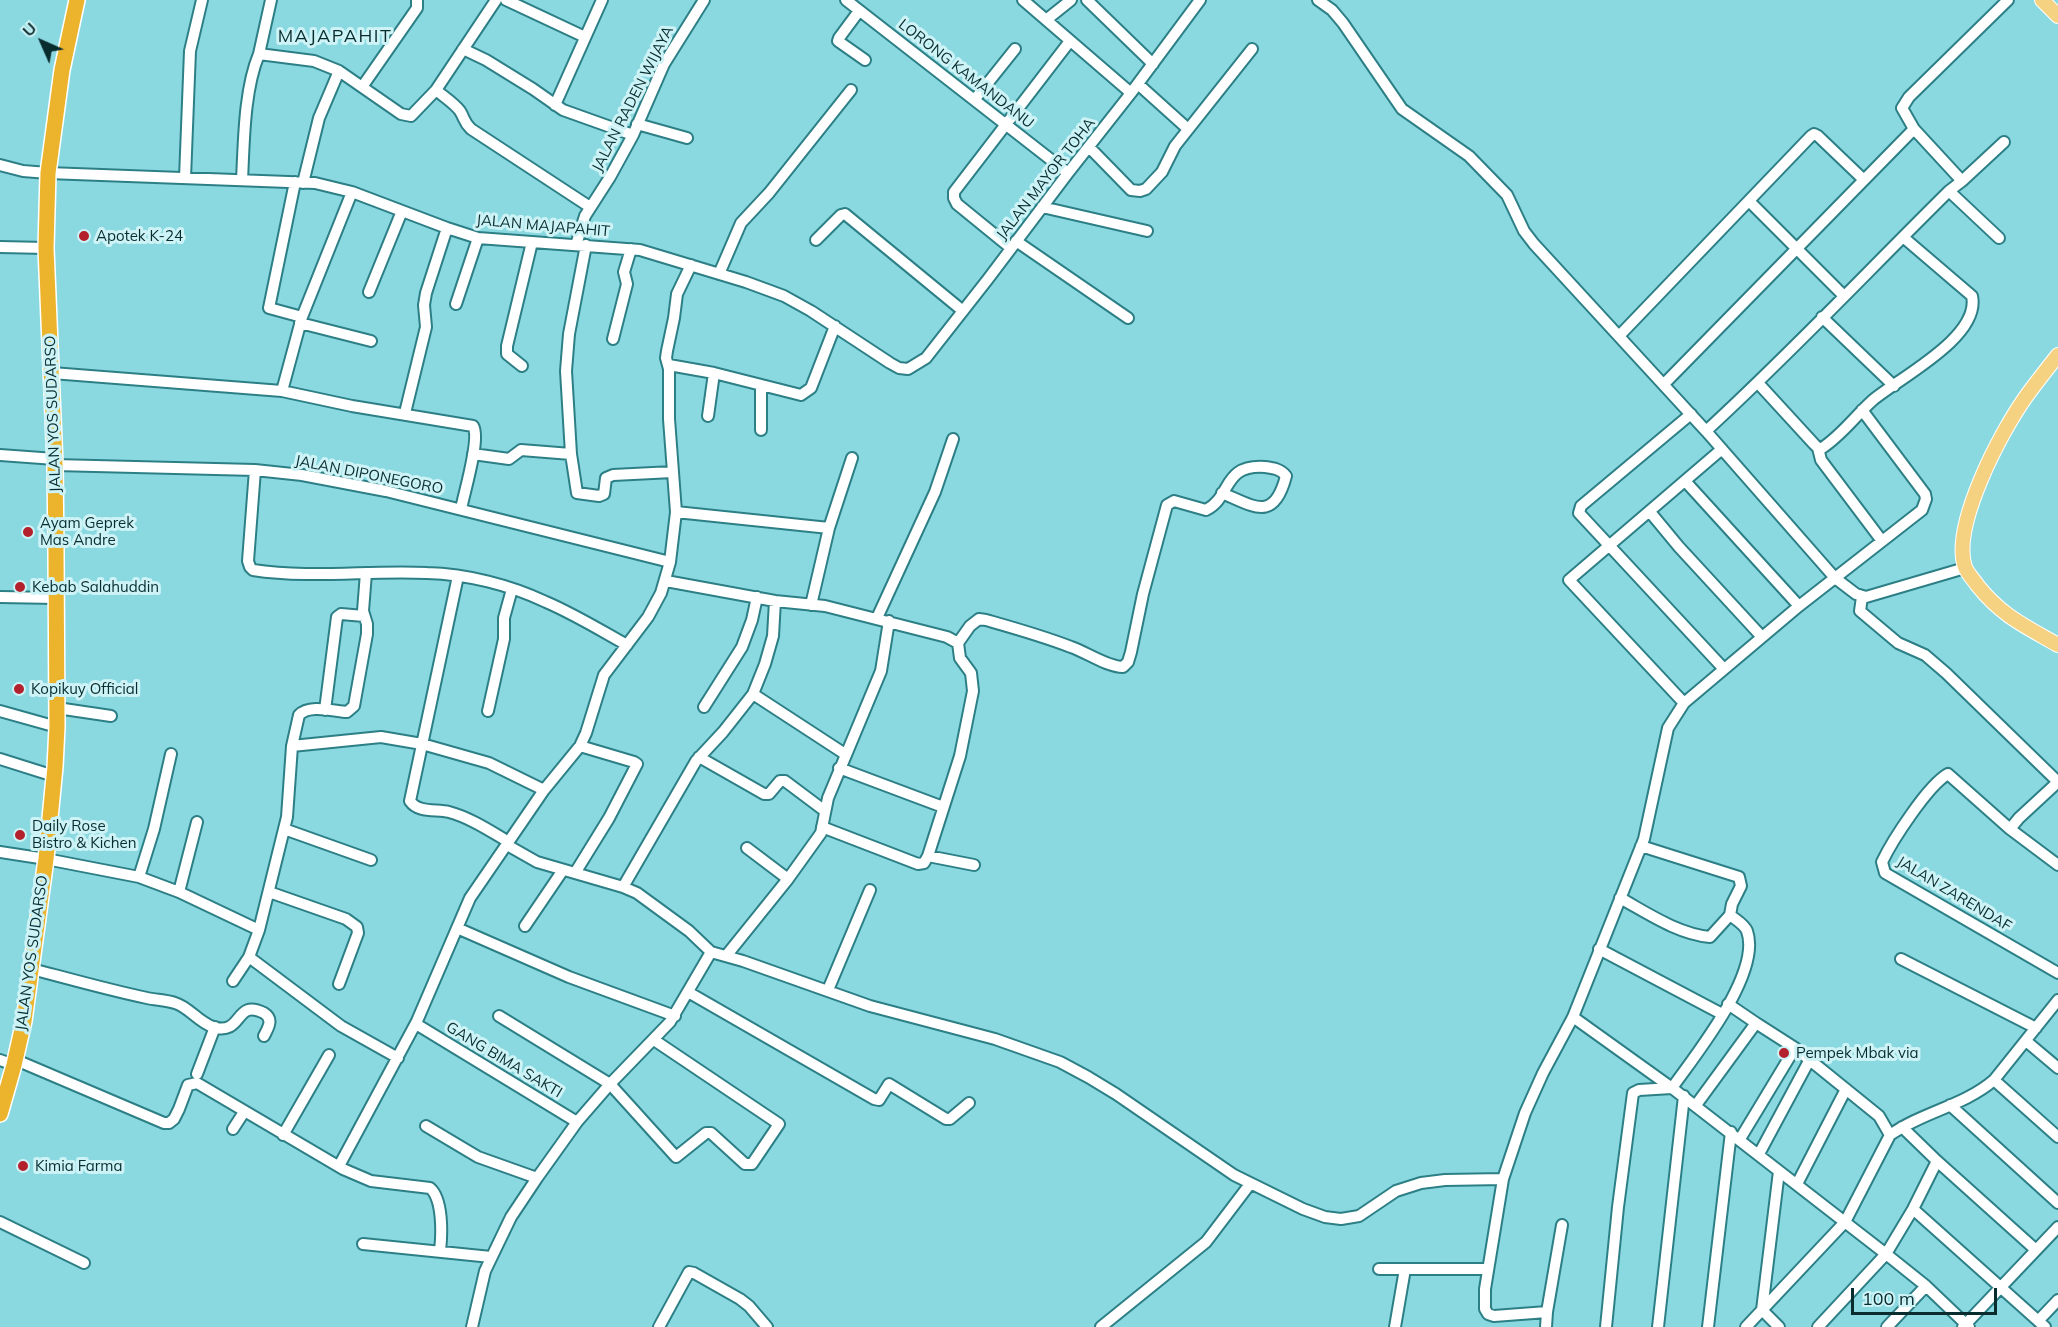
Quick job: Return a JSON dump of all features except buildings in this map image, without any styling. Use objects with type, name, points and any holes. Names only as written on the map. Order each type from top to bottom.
[{"type":"highway","name":"JALAN YOS SUDARSO","points":[[0,1114],[10,1062],[24,1021],[46,859],[54,776],[57,727],[55,462],[46,248],[48,173],[62,70],[77,0]]},
{"type":"main road","points":[[2042,0],[2058,16]]},
{"type":"main road","points":[[2058,355],[2024,400],[1992,456],[1970,506],[1963,550],[1965,568],[1999,609],[2058,645]]},
{"type":"street","points":[[185,178],[190,51],[202,0]]},
{"type":"street","points":[[242,180],[245,117],[271,0]]},
{"type":"street","points":[[362,87],[417,8],[417,0]]},
{"type":"street","points":[[259,54],[314,61],[339,70],[408,117],[436,90],[496,0]]},
{"type":"street","points":[[506,0],[585,37]]},
{"type":"street","points":[[555,105],[602,0]]},
{"type":"street","name":"JALAN RADEN WIJAYA","points":[[673,472],[613,475],[606,478],[604,494],[599,496],[580,495],[576,490],[571,454],[566,371],[568,334],[581,245],[581,224],[635,130],[664,64],[704,0]]},
{"type":"street","name":"LORONG KAMANDANU","points":[[846,0],[1068,173]]},
{"type":"street","points":[[1023,0],[1070,41],[1188,129]]},
{"type":"street","points":[[1046,20],[1071,0]]},
{"type":"street","points":[[1087,0],[1153,64]]},
{"type":"street","name":"JALAN MAYOR TOHA","points":[[908,369],[926,358],[1135,89],[1200,0]]},
{"type":"street","points":[[1318,0],[1332,10],[1343,23],[1402,109],[1464,151],[1504,192],[1528,237],[1664,384],[1835,578],[1862,597],[1965,568]]},
{"type":"street","points":[[1962,181],[1914,129],[1902,108],[2008,0]]},
{"type":"street","points":[[860,10],[838,41],[865,60]]},
{"type":"street","points":[[1070,41],[957,187],[954,198],[957,204],[1014,245],[1128,318]]},
{"type":"street","points":[[975,99],[1015,49]]},
{"type":"street","points":[[1089,147],[1131,190],[1146,189],[1164,169],[1175,146],[1252,49]]},
{"type":"street","points":[[463,50],[486,60],[572,114],[635,130],[687,138]]},
{"type":"street","points":[[339,70],[319,118],[299,183],[269,308],[371,341]]},
{"type":"street","points":[[436,90],[458,108],[463,121],[471,129],[590,207]]},
{"type":"street","points":[[720,274],[741,223],[769,193],[851,90]]},
{"type":"street","points":[[1664,384],[1914,129]]},
{"type":"street","points":[[1619,336],[1814,134],[1864,180]]},
{"type":"street","points":[[1706,431],[1758,383],[1949,191],[2004,142]]},
{"type":"street","name":"JALAN MAJAPAHIT","points":[[0,165],[23,171],[48,173],[325,185],[352,192],[402,212],[478,237],[648,252],[784,296],[835,326],[890,363],[899,368],[908,369]]},
{"type":"street","points":[[1949,191],[1999,238]]},
{"type":"street","points":[[282,391],[301,320],[352,192]]},
{"type":"street","points":[[1749,201],[1844,296]]},
{"type":"street","points":[[1042,207],[1148,231]]},
{"type":"street","points":[[369,292],[402,212]]},
{"type":"street","points":[[816,240],[841,215],[845,214],[963,310]]},
{"type":"street","points":[[405,413],[426,327],[424,305],[426,293],[447,228]]},
{"type":"street","points":[[456,304],[478,237]]},
{"type":"street","points":[[1818,448],[1829,443],[1874,399],[1912,373],[1955,337],[1968,320],[1973,301],[1970,293],[1903,237]]},
{"type":"street","points":[[522,366],[506,351],[532,242]]},
{"type":"street","points":[[0,247],[46,248]]},
{"type":"street","points":[[613,339],[627,284],[624,272],[631,249]]},
{"type":"street","points":[[339,1166],[416,1024],[470,898],[544,790],[580,746],[604,675],[655,607],[666,581],[676,512],[669,419],[669,365],[666,351],[677,294],[691,265]]},
{"type":"street","points":[[1822,318],[1894,386]]},
{"type":"street","points":[[669,365],[714,373],[798,395],[804,394],[811,388],[835,326]]},
{"type":"street","points":[[52,373],[282,391],[352,406],[405,413],[472,426],[475,433],[473,454],[460,509]]},
{"type":"street","points":[[708,416],[714,373]]},
{"type":"street","points":[[1758,383],[1818,448],[1821,460],[1882,541]]},
{"type":"street","points":[[761,385],[761,430]]},
{"type":"street","points":[[1547,1312],[1494,1316],[1488,1314],[1485,1309],[1485,1289],[1503,1179],[1525,1113],[1573,1017],[1641,846],[1652,807],[1668,728],[1684,703],[1799,606],[1922,510],[1926,499],[1862,411]]},
{"type":"street","points":[[1691,414],[1579,509],[1583,519],[1724,669]]},
{"type":"street","points":[[877,618],[935,492],[953,439]]},
{"type":"street","points":[[1684,703],[1570,581],[1570,578],[1686,482],[1722,449]]},
{"type":"street","points":[[473,454],[509,459],[521,450],[571,454]]},
{"type":"street","name":"JALAN DIPONEGORO","points":[[0,455],[55,462],[255,470],[343,482],[670,562]]},
{"type":"street","points":[[811,605],[829,528],[852,458]]},
{"type":"street","points":[[822,827],[918,864],[924,863],[960,756],[973,691],[971,673],[960,658],[958,644],[974,622],[986,620],[1035,634],[1094,656],[1106,664],[1123,667],[1128,662],[1131,652],[1143,594],[1167,505],[1174,501],[1206,510],[1214,504],[1222,493],[1237,473],[1246,468],[1277,469],[1286,476],[1283,489],[1277,501],[1272,505],[1256,507],[1222,493]]},
{"type":"street","points":[[255,470],[248,561],[253,570],[290,575],[427,573],[458,576],[512,589],[548,602],[627,645]]},
{"type":"street","points":[[1686,482],[1799,606]]},
{"type":"street","points":[[676,512],[829,528]]},
{"type":"street","points":[[1650,512],[1762,637]]},
{"type":"street","points":[[233,981],[249,957],[260,930],[284,829],[292,746],[298,719],[302,712],[309,709],[347,711],[354,706],[368,627],[363,605],[366,573]]},
{"type":"street","points":[[458,576],[410,801],[417,808],[461,816],[537,862],[624,887],[637,893],[689,931],[711,952],[870,1006],[995,1039],[1060,1062],[1116,1094],[1234,1175],[1303,1209],[1325,1217],[1341,1219],[1359,1216],[1396,1191],[1421,1183],[1445,1180],[1503,1179]]},
{"type":"street","points":[[666,581],[775,601],[825,606],[947,637],[958,644]]},
{"type":"street","points":[[488,711],[504,639],[504,618],[512,589]]},
{"type":"street","points":[[0,597],[56,598]]},
{"type":"street","points":[[704,707],[742,647],[752,620],[757,597]]},
{"type":"street","points":[[1862,597],[1860,611],[1898,643],[1924,655],[1946,672],[2058,782],[2010,829],[2058,865]]},
{"type":"street","points":[[624,887],[699,757],[723,732],[753,694],[773,636],[775,601]]},
{"type":"street","points":[[325,710],[337,617],[341,614],[364,616]]},
{"type":"street","points":[[726,956],[818,839],[828,798],[839,768],[880,671],[889,621]]},
{"type":"street","points":[[753,694],[845,754]]},
{"type":"street","points":[[57,708],[111,716]]},
{"type":"street","points":[[0,711],[57,727]]},
{"type":"street","points":[[292,746],[388,738],[422,744],[489,763],[544,790]]},
{"type":"street","points":[[575,873],[609,818],[637,764],[580,746]]},
{"type":"street","points":[[139,877],[154,829],[171,754]]},
{"type":"street","points":[[699,757],[764,794],[769,794],[780,781],[785,782],[825,811]]},
{"type":"street","points":[[0,759],[54,776]]},
{"type":"street","points":[[839,768],[943,807]]},
{"type":"street","name":"JALAN ZARENDAF","points":[[2010,829],[1948,774],[1941,778],[1924,798],[1887,850],[1882,862],[1885,873],[2058,973]]},
{"type":"street","points":[[179,892],[197,822]]},
{"type":"street","points":[[284,829],[371,860]]},
{"type":"street","points":[[1620,898],[1678,929],[1701,936],[1710,937],[1730,915],[1732,904],[1741,886],[1739,877],[1641,846]]},
{"type":"street","points":[[747,848],[788,879]]},
{"type":"street","points":[[0,852],[139,877],[179,892],[260,930]]},
{"type":"street","points":[[928,856],[974,865]]},
{"type":"street","points":[[525,926],[563,870]]},
{"type":"street","points":[[828,990],[870,890]]},
{"type":"street","points":[[269,892],[346,919],[357,927],[358,933],[339,984]]},
{"type":"street","points":[[1672,1088],[1714,1029],[1746,969],[1750,950],[1746,929],[1730,915]]},
{"type":"street","points":[[457,928],[569,977],[675,1016]]},
{"type":"street","points":[[1599,949],[1722,1014]]},
{"type":"street","points":[[472,1327],[481,1282],[511,1216],[577,1122],[675,1016],[711,952]]},
{"type":"street","points":[[249,957],[341,1026],[398,1058]]},
{"type":"street","points":[[1901,959],[2036,1028]]},
{"type":"street","points":[[32,969],[149,999],[172,1002],[183,1006],[215,1028],[232,1026],[246,1010],[253,1009],[269,1018],[270,1022],[264,1036]]},
{"type":"street","points":[[688,992],[874,1100],[881,1098],[889,1084],[946,1119],[950,1119],[969,1102]]},
{"type":"street","points":[[1746,1327],[1845,1222],[1890,1135],[1902,1126],[1980,1091],[1994,1080],[2058,1000]]},
{"type":"street","points":[[1728,1004],[1810,1059],[1879,1116],[1890,1135]]},
{"type":"street","points":[[499,1016],[610,1084],[676,1157],[706,1133],[711,1133],[746,1164],[752,1164],[779,1124],[654,1040]]},
{"type":"street","points":[[1573,1017],[1684,1096],[1759,1154],[1926,1287],[1966,1326],[2058,1227]]},
{"type":"street","points":[[1696,1105],[1756,1023]]},
{"type":"street","name":"GANG BIMA SAKTI","points":[[416,1024],[577,1122]]},
{"type":"street","points":[[197,1074],[215,1028]]},
{"type":"street","points":[[2026,1041],[2058,1068]]},
{"type":"street","points":[[1707,1327],[1735,1136],[1795,1048]]},
{"type":"street","points":[[283,1135],[329,1054]]},
{"type":"street","points":[[1759,1154],[1810,1059]]},
{"type":"street","points":[[10,1062],[169,1124],[174,1119],[188,1085],[197,1083],[283,1135],[371,1181],[433,1190],[437,1198],[442,1227],[440,1251]]},
{"type":"street","points":[[1994,1080],[2058,1137]]},
{"type":"street","points":[[1606,1327],[1633,1093],[1639,1090],[1672,1088]]},
{"type":"street","points":[[1797,1185],[1846,1089]]},
{"type":"street","points":[[1658,1327],[1684,1096]]},
{"type":"street","points":[[1950,1105],[2058,1203]]},
{"type":"street","points":[[233,1129],[244,1112]]},
{"type":"street","points":[[426,1126],[477,1157],[537,1178]]},
{"type":"street","points":[[1902,1126],[1937,1161],[2037,1250]]},
{"type":"street","points":[[1818,1327],[1886,1254],[1913,1209],[1937,1161]]},
{"type":"street","points":[[1762,1310],[1779,1171]]},
{"type":"street","points":[[1101,1327],[1206,1242],[1250,1184]]},
{"type":"street","points":[[1913,1209],[2042,1324],[2058,1300]]},
{"type":"street","points":[[0,1222],[84,1263]]},
{"type":"street","points":[[1546,1327],[1562,1225]]},
{"type":"street","points":[[363,1244],[491,1257]]},
{"type":"street","points":[[1379,1269],[1488,1269]]},
{"type":"street","points":[[1395,1327],[1405,1269]]},
{"type":"street","points":[[659,1327],[689,1272],[740,1299],[767,1327]]},
{"type":"street","points":[[1887,1327],[1926,1287]]},
{"type":"street","points":[[1762,1310],[1779,1327]]},
{"type":"place","name":"Apotek K-24","points":[[84,236]]},
{"type":"place","name":"Ayam Geprek Mas Andre","points":[[28,532]]},
{"type":"place","name":"Kebab Salahuddin","points":[[20,587]]},
{"type":"place","name":"Kopikuy Official","points":[[19,689]]},
{"type":"place","name":"Daily Rose Bistro & Kichen","points":[[20,835]]},
{"type":"place","name":"Pempek Mbak via","points":[[1784,1053]]},
{"type":"place","name":"Kimia Farma","points":[[23,1166]]},
{"type":"district","name":"MAJAPAHIT","points":[[335,37]]}]
